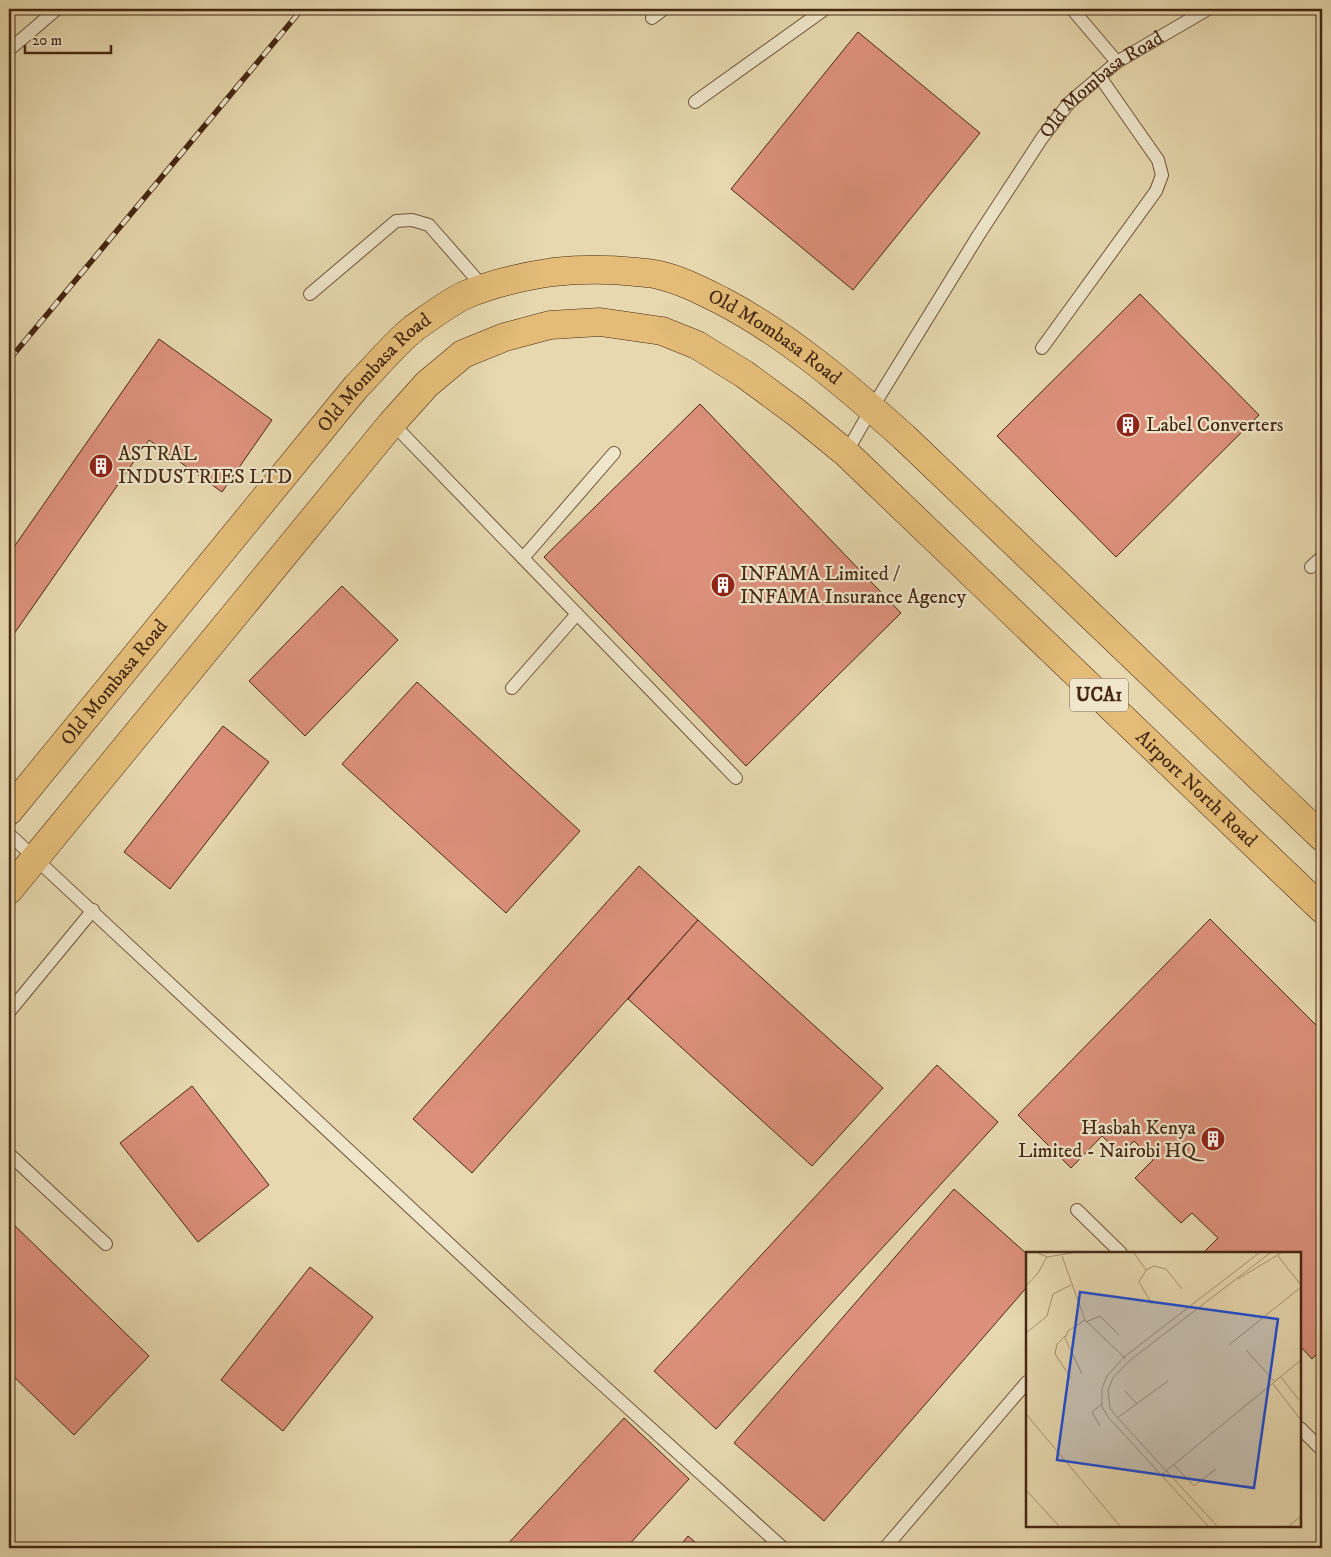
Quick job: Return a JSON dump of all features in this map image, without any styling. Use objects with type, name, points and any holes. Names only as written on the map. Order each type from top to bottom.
[{"type":"main road","name":"Old Mombasa Road","points":[[9,811],[356,388],[413,329],[465,295],[532,276],[574,270],[608,269],[658,275],[709,294],[750,317],[808,357],[872,408],[904,437],[1322,837]]},
{"type":"main road","points":[[9,890],[392,422],[427,384],[463,354],[505,337],[550,325],[600,322],[662,331],[697,345],[744,374],[846,452]]},
{"type":"main road","name":"Airport North Road","points":[[846,452],[1322,908]]},
{"type":"lane","points":[[9,50],[57,9]]},
{"type":"lane","points":[[652,18],[664,9]]},
{"type":"lane","points":[[694,102],[825,9]]},
{"type":"lane","points":[[1072,9],[1117,62]]},
{"type":"lane","name":"Old Mombasa Road","points":[[846,452],[978,236],[1042,138],[1069,103],[1117,62],[1208,9]]},
{"type":"lane","points":[[1042,348],[1156,191],[1162,175],[1158,160],[1100,77]]},
{"type":"lane","points":[[310,294],[396,221],[412,220],[429,225],[485,289]]},
{"type":"lane","points":[[392,422],[736,778]]},
{"type":"lane","points":[[523,558],[614,453]]},
{"type":"lane","points":[[1311,567],[1322,558]]},
{"type":"lane","points":[[512,688],[577,614]]},
{"type":"lane","points":[[9,834],[530,1319],[783,1548]]},
{"type":"lane","points":[[9,1012],[92,910]]},
{"type":"lane","points":[[9,1154],[106,1244]]},
{"type":"lane","points":[[1077,1210],[1120,1252]]},
{"type":"lane","points":[[885,1548],[1026,1383]]},
{"type":"lane","points":[[1301,1429],[1322,1450]]},
{"type":"building","points":[[858,32],[980,133],[853,290],[731,189]]},
{"type":"building","name":"Label Converters","points":[[1140,294],[1259,415],[1116,557],[997,436]]},
{"type":"building","name":"ASTRAL INDUSTRIES LTD","points":[[159,339],[272,420],[222,492],[149,440],[9,641],[9,554]]},
{"type":"building","name":"INFAMA Limited / INFAMA Insurance Agency","points":[[700,404],[901,613],[746,766],[544,557]]},
{"type":"building","points":[[342,586],[398,640],[305,736],[249,681]]},
{"type":"building","points":[[417,682],[580,831],[506,913],[342,764]]},
{"type":"building","points":[[223,726],[269,762],[170,889],[124,852]]},
{"type":"building","points":[[639,866],[698,920],[472,1173],[413,1119]]},
{"type":"building","name":"Hasbah Kenya Limited - Nairobi HQ","points":[[1210,919],[1322,1031],[1322,1348],[1312,1359],[1301,1347],[1301,1252],[1204,1252],[1218,1238],[1192,1213],[1181,1223],[1135,1178],[1153,1160],[1134,1141],[1121,1154],[1102,1136],[1071,1168],[1018,1115]]},
{"type":"building","points":[[698,920],[883,1088],[812,1166],[628,999]]},
{"type":"building","points":[[937,1065],[998,1122],[716,1429],[654,1371]]},
{"type":"building","points":[[192,1086],[269,1185],[198,1242],[120,1143]]},
{"type":"building","points":[[954,1189],[1026,1253],[1026,1288],[824,1521],[734,1443]]},
{"type":"building","points":[[9,1220],[149,1356],[74,1435],[9,1372]]},
{"type":"building","points":[[310,1267],[373,1317],[283,1431],[221,1380]]},
{"type":"building","points":[[624,1418],[689,1479],[626,1548],[504,1548]]},
{"type":"building","points":[[688,1536],[702,1548],[678,1548]]},
{"type":"railway","points":[[9,360],[302,9]]},
{"type":"place","name":"Label Converters","points":[[1128,425]]},
{"type":"place","name":"ASTRAL INDUSTRIES LTD","points":[[101,466]]},
{"type":"place","name":"INFAMA Limited / INFAMA Insurance Agency","points":[[723,585]]},
{"type":"place","name":"Hasbah Kenya Limited - Nairobi HQ","points":[[1213,1139]]}]
